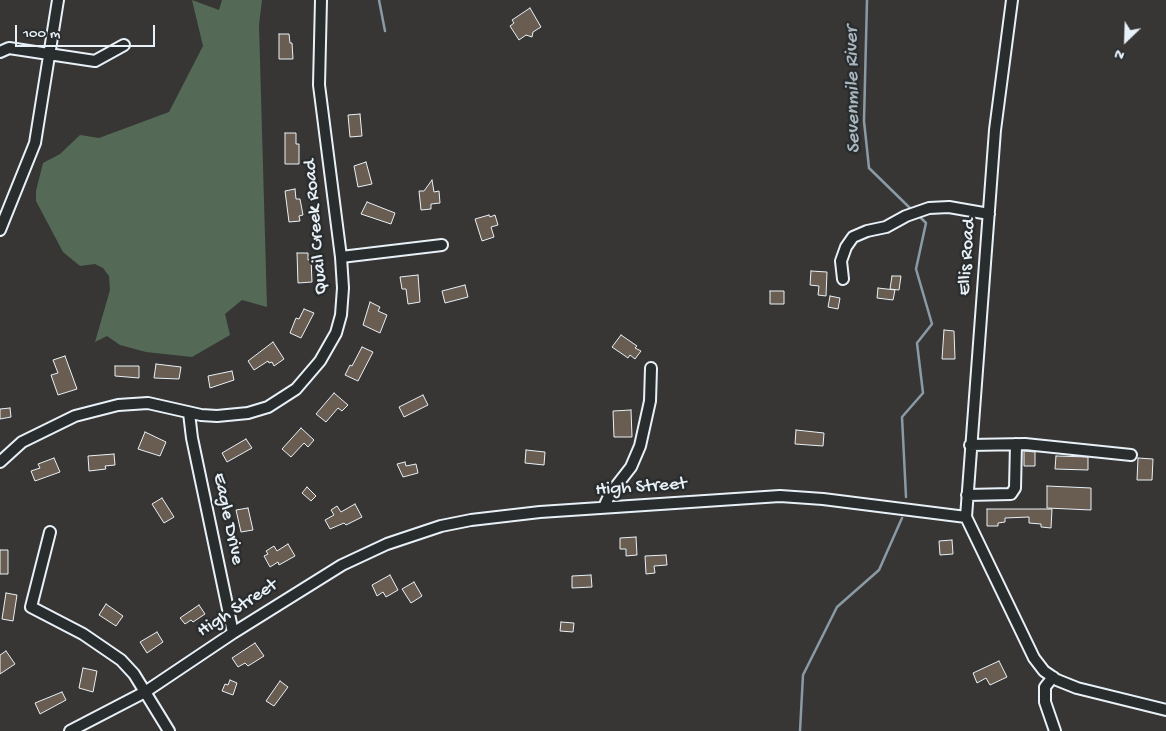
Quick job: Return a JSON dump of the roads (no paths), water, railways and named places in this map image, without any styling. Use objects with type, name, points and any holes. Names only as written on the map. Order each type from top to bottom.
[{"type":"street","points":[[0,230],[35,143],[58,0]]},
{"type":"street","name":"Quail Creek Road","points":[[0,462],[22,442],[75,416],[134,402],[217,416],[248,413],[268,407],[283,399],[302,383],[320,361],[336,333],[341,315],[341,258],[319,85],[321,0]]},
{"type":"street","name":"Ellis Road","points":[[966,517],[998,97],[1012,0]]},
{"type":"street","points":[[0,52],[9,48],[94,61],[124,45]]},
{"type":"street","points":[[843,278],[841,261],[846,246],[853,238],[867,231],[886,227],[929,208],[950,207],[989,214]]},
{"type":"street","points":[[341,258],[442,245]]},
{"type":"street","points":[[604,507],[610,494],[631,467],[640,446],[650,401],[651,368]]},
{"type":"street","name":"Eagle Drive","points":[[189,412],[192,438],[233,633]]},
{"type":"street","points":[[967,496],[1012,494],[1015,488],[1016,444]]},
{"type":"street","points":[[970,445],[1016,444],[1131,455]]},
{"type":"street","name":"High Street","points":[[70,731],[145,692],[233,633],[335,569],[387,544],[411,535],[471,520],[604,507],[787,496],[823,498],[966,517]]},
{"type":"street","points":[[966,517],[1034,658],[1044,672],[1077,688],[1166,710]]},
{"type":"street","points":[[50,532],[32,607],[101,646],[121,660],[134,674],[169,731]]},
{"type":"street","points":[[1053,677],[1046,687],[1044,702],[1055,731]]},
{"type":"waterway","points":[[379,0],[385,31]]},
{"type":"waterway","name":"Sevenmile River","points":[[867,0],[864,121],[869,168],[913,211]]},
{"type":"waterway","name":"Sevenmile River","points":[[906,497],[902,417],[923,393],[917,343],[932,324],[916,269],[926,223],[918,215]]},
{"type":"waterway","name":"Sevenmile River","points":[[800,731],[803,675],[837,607],[879,570],[902,518]]}]
